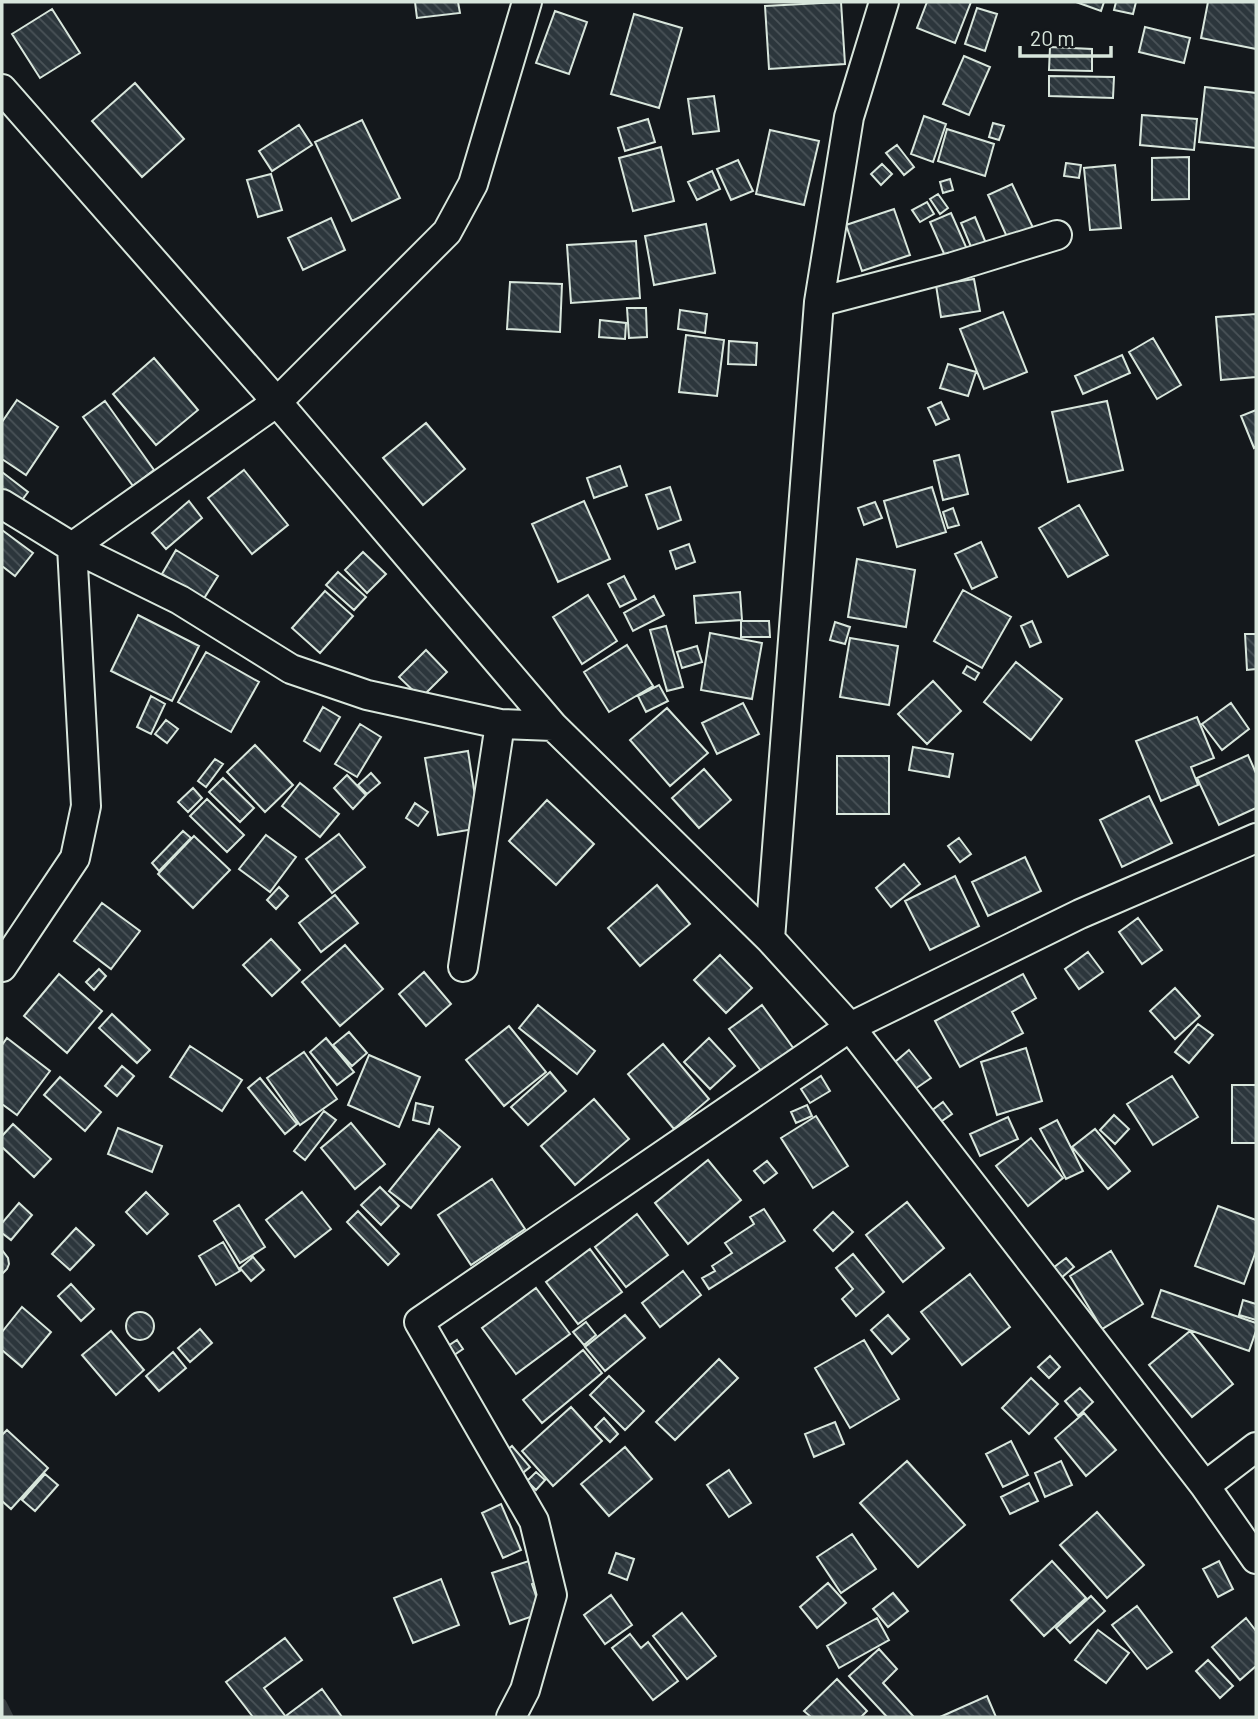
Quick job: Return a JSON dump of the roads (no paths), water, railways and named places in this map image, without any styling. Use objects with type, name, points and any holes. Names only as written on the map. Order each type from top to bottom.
[{"type":"street","points":[[72,547],[277,402],[447,232],[472,184],[527,2]]},
{"type":"street","points":[[770,939],[819,302],[849,117],[884,2]]},
{"type":"street","points":[[2,89],[277,402],[553,726],[770,939],[850,1027],[1205,1486],[1256,1559]]},
{"type":"street","points":[[819,302],[953,267],[1058,235]]},
{"type":"street","points":[[2,504],[72,547],[180,600],[291,669],[367,695],[500,724],[553,726]]},
{"type":"street","points":[[2,967],[75,858],[86,806],[72,547]]},
{"type":"street","points":[[464,967],[500,724]]},
{"type":"street","points":[[511,1717],[525,1690],[552,1595],[534,1521],[419,1322],[850,1027],[1080,914],[1256,838]]},
{"type":"street","points":[[1205,1486],[1256,1447]]},
{"type":"waterway","points":[[2,1703],[9,1717]]}]
